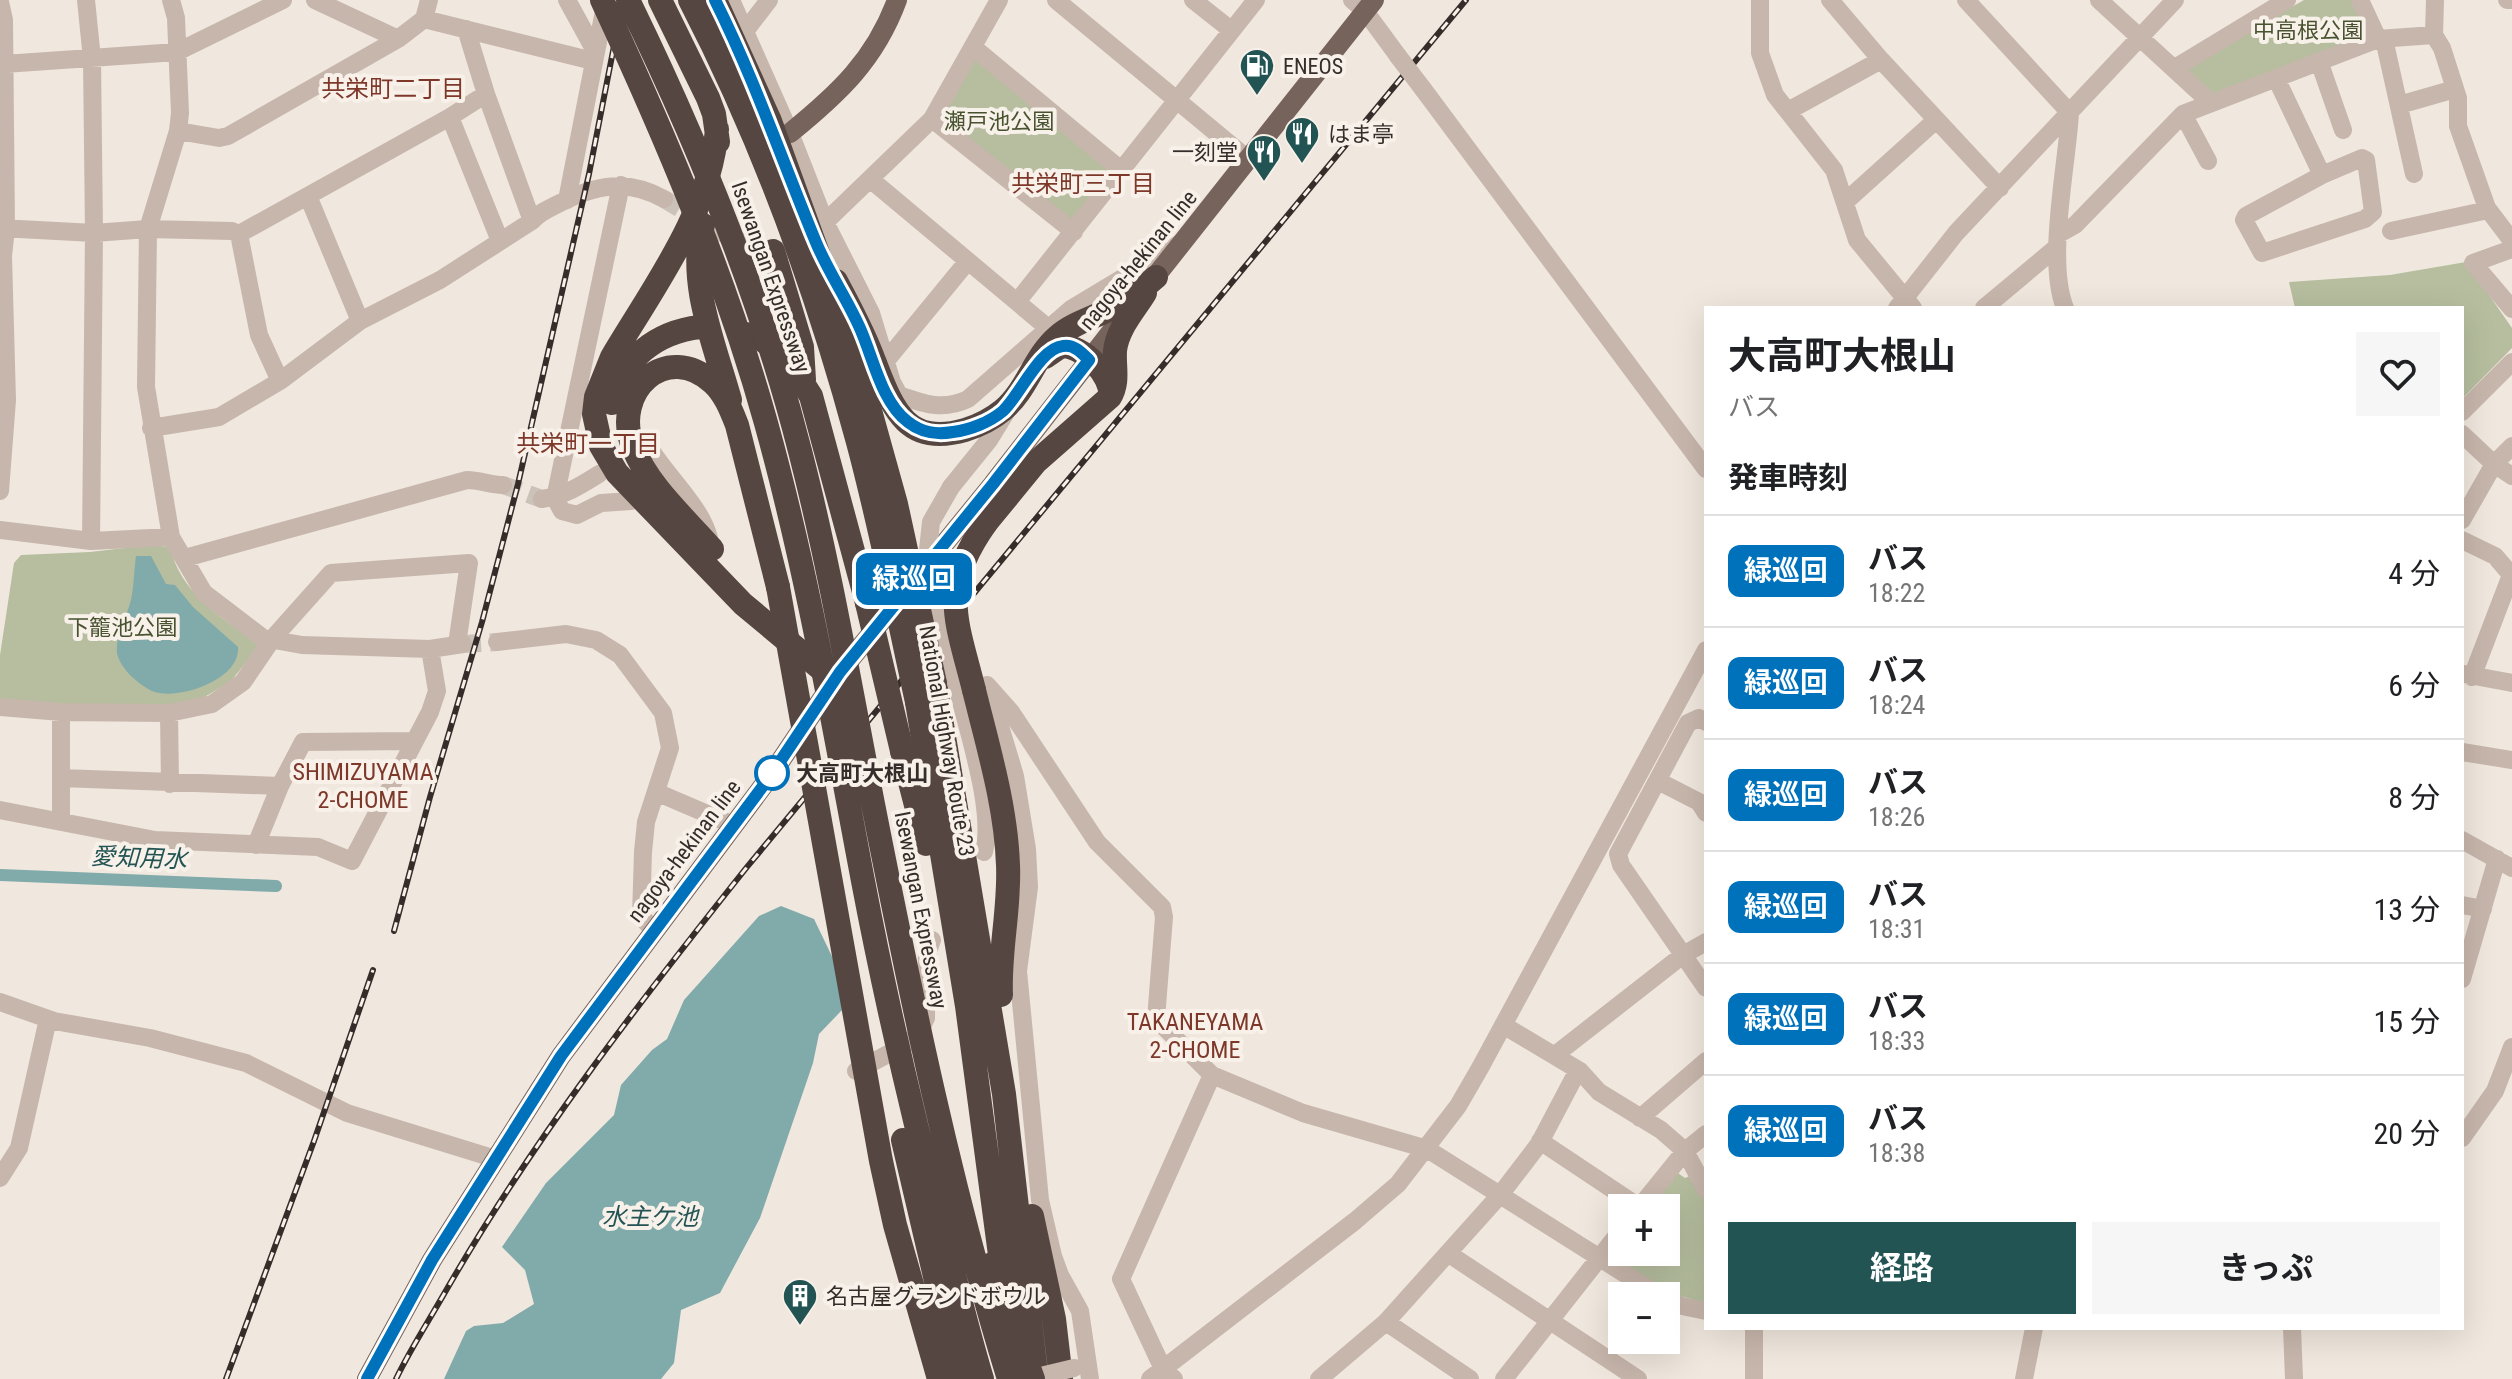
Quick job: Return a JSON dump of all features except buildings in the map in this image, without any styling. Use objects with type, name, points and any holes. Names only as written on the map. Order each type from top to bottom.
[{"type":"highway","points":[[604,0],[713,256],[740,336],[782,483],[818,643],[894,1030],[979,1379]]},
{"type":"highway","name":"Isewangan Expressway","points":[[628,0],[661,68],[722,212],[754,296],[778,372],[823,547],[924,1052],[969,1237],[1009,1379]]},
{"type":"highway","name":"National Highway Route 23","points":[[690,0],[747,124],[797,249],[826,331],[858,443],[917,702],[967,1006],[1017,1379]]},
{"type":"highway","name":"National Highway Route 23","points":[[715,0],[820,233],[955,686],[1004,1094],[1033,1379]]},
{"type":"highway","points":[[663,7],[711,106],[717,129],[718,163],[700,236],[698,258],[705,308],[778,587],[881,1161],[936,1379]]},
{"type":"highway","points":[[717,129],[712,165],[686,232],[612,357],[596,397],[596,430],[601,446],[617,473],[743,604],[837,676]]},
{"type":"highway","points":[[820,233],[890,402],[917,428],[929,433],[942,434],[971,428],[1001,412],[1016,397],[1046,348],[1066,330],[1116,307],[1156,277]]},
{"type":"highway","points":[[773,251],[802,347],[804,383]]},
{"type":"highway","points":[[1078,1373],[1054,1319],[1004,1094],[1007,1045],[1000,963],[1008,867],[1006,833],[997,784],[955,686],[955,590],[963,558],[986,523],[1036,462],[1110,397],[1116,384],[1115,352],[1120,331],[1156,277]]},
{"type":"highway","points":[[700,327],[669,333],[633,359],[614,393],[611,421],[617,448],[636,479],[837,676]]},
{"type":"highway","points":[[746,334],[761,339],[786,357],[804,383],[818,416],[967,1006]]},
{"type":"highway","points":[[1035,368],[1049,353],[1061,346],[1072,347],[1107,377],[1110,397]]},
{"type":"highway","points":[[737,425],[722,393],[691,370],[679,368],[654,374],[643,381],[629,403],[628,431],[638,459],[738,582]]},
{"type":"highway","points":[[818,643],[836,781],[890,1078],[959,1379]]},
{"type":"highway","points":[[873,805],[957,1154],[978,1226],[1033,1379]]},
{"type":"highway","points":[[1006,833],[1027,849]]},
{"type":"main road","points":[[790,133],[834,97],[867,60],[897,0]]},
{"type":"main road","name":"nagoya-hekinan line","points":[[367,1379],[432,1260],[561,1056],[769,778],[837,676],[1249,160],[1364,4]]},
{"type":"street","points":[[86,0],[92,59],[94,233],[91,541]]},
{"type":"street","points":[[0,707],[61,712],[169,713],[200,708],[243,682],[273,638],[331,573],[469,563],[460,644],[430,649],[302,645],[273,638],[263,638],[204,593],[171,537],[146,387],[148,229],[178,131],[181,84],[176,18],[171,0]]},
{"type":"street","points":[[4,64],[177,52],[283,0]]},
{"type":"street","points":[[315,0],[398,39]]},
{"type":"street","points":[[178,131],[219,138],[228,136],[398,39],[424,19],[429,0]]},
{"type":"street","points":[[567,0],[594,56]]},
{"type":"street","points":[[567,200],[594,56],[603,25],[604,0]]},
{"type":"street","points":[[731,0],[790,133],[820,233],[871,313],[885,362],[899,395],[939,407],[953,406],[968,399],[1089,296],[1184,241]]},
{"type":"street","points":[[746,30],[769,0]]},
{"type":"street","points":[[723,234],[751,247],[782,251],[820,233],[932,119],[999,0]]},
{"type":"street","points":[[1056,0],[1249,160]]},
{"type":"street","points":[[1193,0],[1231,30]]},
{"type":"street","points":[[1017,302],[1256,0]]},
{"type":"street","points":[[1760,0],[1760,53],[1775,95],[1834,170],[1857,240],[1905,304],[1956,233],[2175,0]]},
{"type":"street","points":[[2099,0],[2210,102]]},
{"type":"street","points":[[2175,68],[2287,0]]},
{"type":"street","points":[[2360,0],[2381,39],[2414,174]]},
{"type":"street","points":[[2435,0],[2434,35],[2442,48],[2455,89],[2458,126],[2488,210],[2512,241]]},
{"type":"street","points":[[0,2],[4,20],[3,256],[7,400],[0,491]]},
{"type":"street","points":[[1839,3],[1881,60],[2000,188]]},
{"type":"street","points":[[1974,3],[2070,113],[2058,240],[2059,290],[2064,306]]},
{"type":"street","points":[[1364,4],[1398,56],[1704,466]]},
{"type":"street","points":[[424,19],[594,56]]},
{"type":"street","points":[[466,29],[532,221]]},
{"type":"street","points":[[1986,306],[2075,225],[2183,114],[2381,39],[2434,35]]},
{"type":"street","points":[[973,47],[1121,170]]},
{"type":"street","points":[[1788,111],[1881,60]]},
{"type":"street","points":[[2319,61],[2343,130]]},
{"type":"street","points":[[2276,78],[2322,175]]},
{"type":"street","points":[[2399,105],[2455,89]]},
{"type":"street","points":[[239,234],[486,94]]},
{"type":"street","points":[[2183,114],[2208,161]]},
{"type":"street","points":[[450,117],[500,241]]},
{"type":"street","points":[[932,119],[1074,232]]},
{"type":"street","points":[[1845,202],[1936,120]]},
{"type":"street","points":[[2362,158],[2366,160],[2373,212],[2365,219],[2262,253],[2244,220],[2246,216],[2322,175],[2362,158]]},
{"type":"street","points":[[870,179],[1048,328]]},
{"type":"street","points":[[548,498],[621,185]]},
{"type":"street","points":[[151,428],[219,417],[280,381],[360,321],[440,280],[532,221],[539,213],[567,200],[598,187],[621,185],[650,191],[664,199]]},
{"type":"street","points":[[308,196],[360,321]]},
{"type":"street","points":[[2391,231],[2488,210]]},
{"type":"street","points":[[3,228],[94,233],[148,229],[232,231],[239,234]]},
{"type":"street","points":[[239,234],[259,335],[280,381]]},
{"type":"street","points":[[2512,249],[2473,263],[2512,309]]},
{"type":"street","points":[[885,362],[967,262]]},
{"type":"street","points":[[2464,410],[2512,362]]},
{"type":"street","points":[[984,852],[987,840],[986,811],[927,559],[931,522],[951,487],[989,440],[1016,397]]},
{"type":"street","points":[[2464,436],[2512,476]]},
{"type":"street","points":[[644,444],[695,510],[707,530],[711,548]]},
{"type":"street","points":[[2464,516],[2494,464],[2512,446]]},
{"type":"street","points":[[548,498],[573,490],[599,474]]},
{"type":"street","points":[[185,558],[467,480],[503,485]]},
{"type":"street","points":[[548,498],[562,511],[577,515],[601,503],[640,498]]},
{"type":"street","points":[[0,530],[91,541],[171,537]]},
{"type":"street","points":[[2464,541],[2495,556],[2512,575],[2467,675],[2512,683]]},
{"type":"street","points":[[497,642],[566,634],[596,640],[620,655],[663,713],[670,748],[646,822],[643,852],[641,916],[654,931]]},
{"type":"street","points":[[0,810],[155,840],[318,847],[352,861],[430,712],[437,691],[430,649]]},
{"type":"street","points":[[1212,1075],[1121,1279],[1162,1376],[1355,1221],[1398,1184],[1427,1149],[1458,1106],[1704,654]]},
{"type":"street","points":[[1033,1379],[1078,1373],[1080,1311],[1053,1256],[1040,1200],[1018,971],[1029,887],[1027,849],[1015,776],[987,685],[1011,712],[1097,842],[1162,907],[1164,917],[1156,1019],[1212,1075],[1303,1113],[1427,1149],[1637,1282]]},
{"type":"street","points":[[61,712],[61,820]]},
{"type":"street","points":[[169,713],[170,784]]},
{"type":"street","points":[[1704,721],[1699,718],[1688,723],[1618,854],[1621,865],[1704,985]]},
{"type":"street","points":[[256,845],[280,786],[303,742],[414,741]]},
{"type":"street","points":[[2464,752],[2512,760]]},
{"type":"street","points":[[61,778],[280,786]]},
{"type":"street","points":[[1658,781],[1699,802],[1704,810]]},
{"type":"street","points":[[656,792],[733,825]]},
{"type":"street","points":[[2464,841],[2504,863],[2464,960]]},
{"type":"street","points":[[1008,867],[1027,849]]},
{"type":"street","points":[[2464,905],[2483,909]]},
{"type":"street","points":[[932,940],[927,954],[926,1018],[918,1035],[856,1071],[885,1209],[936,1379]]},
{"type":"street","points":[[1555,1055],[1683,955],[1704,943]]},
{"type":"street","points":[[0,1002],[48,1019],[190,1047],[246,1063],[347,1113],[496,1159]]},
{"type":"street","points":[[0,1178],[19,1148],[48,1019]]},
{"type":"street","points":[[1503,1025],[1578,1070],[1599,1092],[1661,1130],[1685,1151],[1704,1186]]},
{"type":"street","points":[[2464,1135],[2495,1091],[2512,1047]]},
{"type":"street","points":[[1640,1118],[1704,1063]]},
{"type":"street","points":[[1319,1379],[1386,1322],[1500,1195],[1540,1141],[1578,1070]]},
{"type":"street","points":[[1650,1194],[1685,1151],[1704,1136]]},
{"type":"street","points":[[1540,1141],[1618,1194]]},
{"type":"street","points":[[885,1209],[919,1230],[942,1264],[959,1309],[979,1379]]},
{"type":"street","points":[[1504,1379],[1608,1246]]},
{"type":"street","points":[[1449,1254],[1638,1379]]},
{"type":"street","points":[[1680,1305],[1704,1311]]},
{"type":"street","points":[[1386,1322],[1470,1379]]},
{"type":"street","points":[[1754,1330],[1754,1379]]},
{"type":"street","points":[[2024,1379],[2034,1330]]},
{"type":"street","points":[[2292,1330],[2294,1379]]},
{"type":"green space","name":"中高根公園","points":[[2304,0],[2353,0],[2367,33],[2363,39],[2211,97],[2183,69]]},
{"type":"green space","name":"瀬戸池公園","points":[[973,47],[1121,170],[1074,232],[932,119]]},
{"type":"green space","points":[[2466,262],[2512,328],[2512,348],[2464,397],[2464,306],[2295,306],[2289,282],[2390,275]]},
{"type":"green space","name":"下籠池公園","points":[[151,545],[170,547],[183,577],[203,602],[257,641],[248,660],[231,681],[203,698],[171,706],[0,703],[0,655],[14,563],[21,555]]},
{"type":"green space","points":[[1675,1171],[1685,1178],[1692,1175],[1704,1198],[1704,1302],[1680,1296],[1680,1282],[1649,1282],[1621,1266],[1680,1266],[1680,1194],[1656,1194]]},
{"type":"water","points":[[136,556],[151,556],[166,584],[175,585],[193,607],[238,647],[230,669],[220,677],[193,690],[166,694],[145,687],[124,667],[117,646],[131,600]]},
{"type":"water","name":"水主ケ池","points":[[781,906],[814,919],[840,973],[842,1010],[819,1034],[813,1063],[760,1218],[720,1293],[681,1310],[674,1363],[661,1379],[444,1379],[466,1331],[474,1326],[503,1323],[534,1304],[525,1270],[502,1247],[546,1183],[614,1115],[621,1085],[652,1050],[667,1039],[684,1000],[759,916]]},
{"type":"waterway","name":"愛知用水","points":[[0,875],[276,886]]},
{"type":"tunnel","points":[[664,199],[723,234]]},
{"type":"tunnel","points":[[503,485],[542,499]]},
{"type":"tunnel","points":[[463,644],[497,642]]},
{"type":"railway","points":[[394,931],[518,484],[589,174],[623,0]]},
{"type":"railway","points":[[396,1379],[513,1182],[587,1075],[666,970],[747,867],[1466,0]]},
{"type":"railway","points":[[226,1379],[373,970]]},
{"type":"bus line","name":"緑巡回","points":[[367,1379],[432,1260],[561,1056],[769,778],[840,672],[1089,360],[1072,347],[1055,348],[1041,360],[1016,397],[1001,412],[971,428],[942,434],[929,433],[906,421],[890,402],[858,323],[816,243],[770,121],[715,0]]},
{"type":"place","name":"ENEOS","points":[[1257,97]]},
{"type":"place","name":"はま亭","points":[[1302,165]]},
{"type":"place","name":"一刻堂","points":[[1264,183]]},
{"type":"place","name":"大高町大根山","points":[[772,773]]},
{"type":"place","name":"名古屋グランドボウル","points":[[800,1327]]},
{"type":"district","name":"共栄町二丁目","points":[[393,89]]},
{"type":"district","name":"共栄町三丁目","points":[[1083,184]]},
{"type":"district","name":"共栄町一丁目","points":[[588,444]]},
{"type":"district","name":"SHIMIZUYAMA 2-CHOME","points":[[363,786]]},
{"type":"district","name":"TAKANEYAMA 2-CHOME","points":[[1195,1036]]}]
